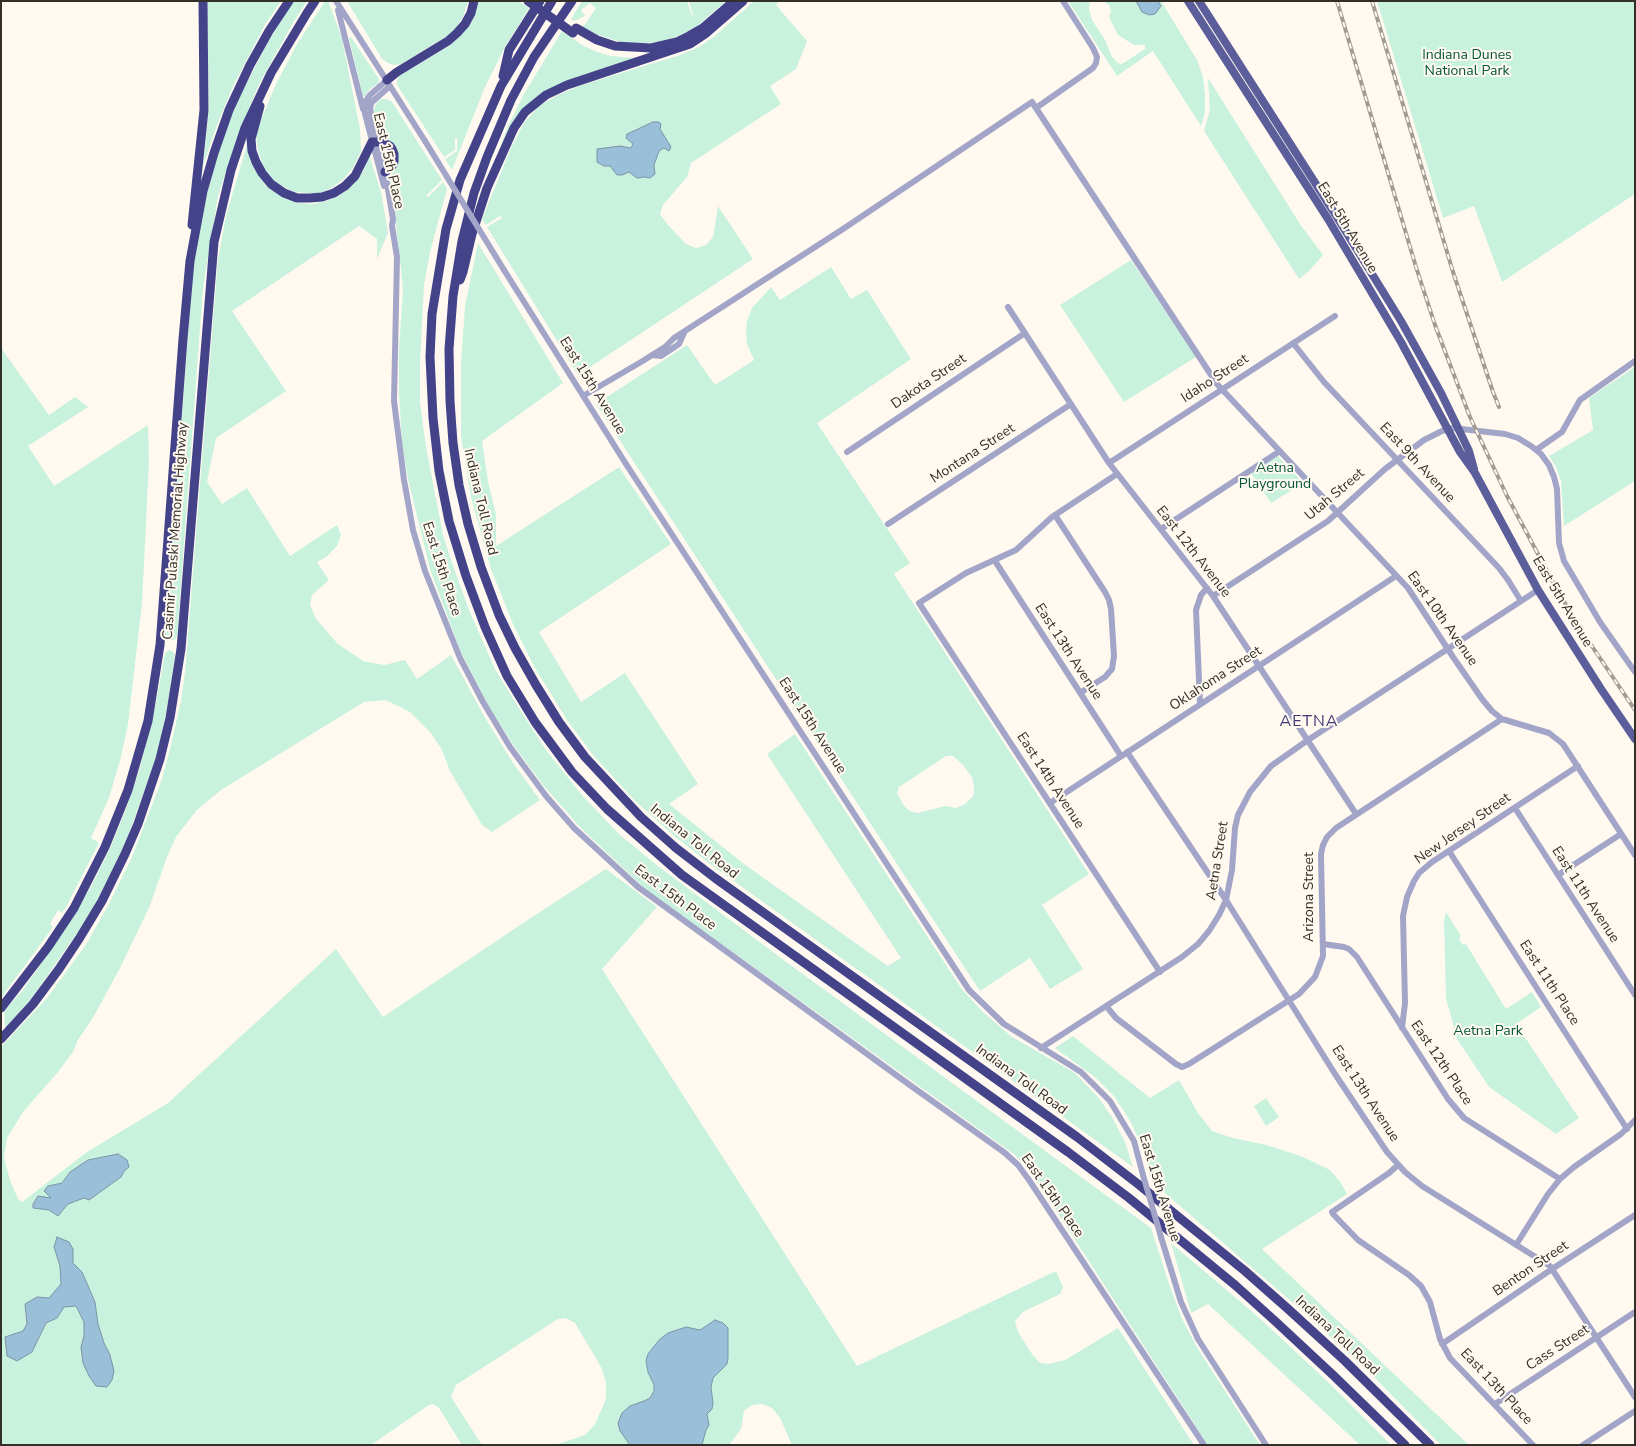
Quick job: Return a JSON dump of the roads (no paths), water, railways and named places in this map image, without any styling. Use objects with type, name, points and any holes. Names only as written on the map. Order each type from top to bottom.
[{"type":"highway","points":[[190,261],[192,214],[200,162],[204,110],[203,1]]},
{"type":"highway","name":"Casimir Pulaski Memorial Highway","points":[[2,1008],[74,908],[100,856],[128,790],[148,721],[160,645],[190,261],[202,191],[229,110],[269,31],[289,1]]},
{"type":"highway","name":"Casimir Pulaski Memorial Highway","points":[[1,1039],[59,969],[102,901],[126,854],[160,760],[170,718],[181,649],[214,242],[228,179],[245,128],[271,73],[315,1]]},
{"type":"highway","points":[[389,83],[397,72],[448,41],[457,33],[471,13],[474,1]]},
{"type":"highway","points":[[528,1],[600,47],[640,54],[673,50]]},
{"type":"highway","points":[[500,86],[509,50],[539,1],[574,30],[615,46],[651,48],[677,42],[689,36],[703,28],[734,1]]},
{"type":"highway","points":[[552,1],[500,86],[460,180],[446,229],[432,314],[430,358],[433,418],[442,487],[449,520],[466,576],[507,676],[535,722],[572,772],[607,809],[682,875],[1053,1141],[1129,1198],[1276,1321],[1405,1445]]},
{"type":"highway","name":"Indiana Toll Road","points":[[572,1],[534,57],[499,126],[474,193],[462,242],[453,296],[449,349],[450,401],[454,451],[468,524],[481,567],[499,615],[536,685],[559,722],[586,757],[641,817],[676,848],[715,878],[1077,1137],[1194,1229],[1302,1322],[1430,1445]]},
{"type":"highway","points":[[453,296],[463,272],[472,234],[488,188],[514,128],[525,112],[546,95],[567,85],[690,44],[705,34],[743,1]]},
{"type":"highway","points":[[271,73],[252,139],[252,151],[256,162],[262,174],[271,184],[284,193],[298,198],[322,197],[334,193],[355,176],[374,142],[386,143],[394,154],[392,166],[385,172]]},
{"type":"main road","name":"East 5th Avenue","points":[[1188,1],[1336,232],[1400,342],[1460,452],[1475,473],[1538,590],[1635,739]]},
{"type":"main road","name":"East 5th Avenue","points":[[1199,1],[1401,321],[1458,428],[1469,451],[1475,473]]},
{"type":"street","name":"East 15th Avenue","points":[[336,1],[583,396],[970,990],[1004,1024],[1081,1072],[1110,1101],[1134,1141],[1181,1302],[1198,1339],[1266,1445]]},
{"type":"street","points":[[336,1],[364,110]]},
{"type":"street","points":[[583,396],[652,356],[668,342],[683,336],[1032,102],[1036,108],[1093,68],[1097,57],[1093,48],[1063,1]]},
{"type":"street","name":"East 15th Place","points":[[389,83],[370,95],[364,110],[385,172],[393,219],[392,226]]},
{"type":"street","name":"East 15th Place","points":[[389,83],[372,102],[370,108],[374,142],[397,257],[394,401],[404,480],[413,530],[425,571],[460,658],[483,702],[510,747],[546,796],[574,828],[638,888],[1005,1153],[1018,1165],[1204,1445]]},
{"type":"street","name":"East 10th Avenue","points":[[1036,108],[1222,389],[1411,592],[1448,650],[1492,711],[1502,719],[1543,730],[1563,744],[1635,856]]},
{"type":"street","name":"East 12th Avenue","points":[[1008,307],[1109,463],[1213,596],[1356,814]]},
{"type":"street","name":"Idaho Street","points":[[1109,463],[1335,316]]},
{"type":"street","name":"Dakota Street","points":[[847,452],[1025,333]]},
{"type":"street","points":[[652,356],[662,355],[680,344],[683,336]]},
{"type":"street","name":"East 9th Avenue","points":[[1293,343],[1324,382],[1502,572],[1521,601]]},
{"type":"street","points":[[1635,361],[1580,400],[1562,432],[1536,450],[1548,465],[1556,483],[1559,543],[1564,561],[1600,622],[1635,672]]},
{"type":"street","name":"Montana Street","points":[[888,524],[1071,404]]},
{"type":"street","name":"Utah Street","points":[[1213,596],[1328,521],[1397,459],[1424,440],[1448,429],[1458,428],[1510,435],[1526,442],[1536,450]]},
{"type":"street","points":[[1161,529],[1280,451]]},
{"type":"street","points":[[995,561],[1016,550],[1055,515],[1117,474]]},
{"type":"street","points":[[1055,515],[1110,600],[1114,656],[1112,669],[1105,677],[1080,693]]},
{"type":"street","name":"East 14th Avenue","points":[[995,561],[966,573],[919,603],[1160,972]]},
{"type":"street","name":"East 13th Avenue","points":[[995,561],[1121,756]]},
{"type":"street","name":"Oklahoma Street","points":[[1050,802],[1396,576]]},
{"type":"street","points":[[1200,704],[1196,610],[1201,595],[1207,588]]},
{"type":"street","name":"Aetna Street","points":[[1042,1048],[1187,954],[1202,940],[1220,915],[1226,900],[1232,870],[1235,828],[1243,803],[1270,766],[1538,590]]},
{"type":"street","name":"Arizona Street","points":[[1107,1007],[1116,1018],[1176,1064],[1182,1066],[1189,1064],[1306,988],[1315,977],[1321,961],[1323,944],[1321,849],[1329,833],[1502,719]]},
{"type":"street","name":"East 13th Avenue","points":[[1127,752],[1226,900],[1382,1145],[1398,1165],[1415,1181],[1548,1264],[1635,1397]]},
{"type":"street","name":"New Jersey Street","points":[[1402,1028],[1405,1004],[1403,916],[1409,890],[1420,874],[1432,862],[1578,766]]},
{"type":"street","name":"East 11th Avenue","points":[[1515,808],[1635,995]]},
{"type":"street","points":[[1558,875],[1621,834]]},
{"type":"street","name":"East 11th Place","points":[[1450,851],[1627,1129]]},
{"type":"street","name":"East 12th Place","points":[[1323,944],[1344,948],[1353,952],[1448,1099],[1464,1118],[1560,1179]]},
{"type":"street","points":[[1516,1245],[1548,1194],[1560,1179],[1627,1129],[1635,1120]]},
{"type":"street","name":"East 13th Place","points":[[1398,1165],[1332,1212],[1358,1240],[1409,1275],[1420,1286],[1430,1302],[1442,1344],[1455,1364],[1533,1445]]},
{"type":"street","name":"Benton Street","points":[[1442,1344],[1635,1215]]},
{"type":"street","name":"Cass Street","points":[[1494,1404],[1635,1312]]},
{"type":"street","points":[[1583,1445],[1635,1411]]},
{"type":"water","points":[[1136,1],[1158,1],[1161,6],[1155,14],[1149,15],[1142,12]]},
{"type":"water","points":[[653,122],[661,124],[660,129],[671,147],[669,151],[664,148],[659,151],[654,165],[655,174],[650,178],[637,178],[629,172],[617,175],[610,166],[604,166],[597,162],[597,149],[620,146],[631,148],[633,144],[626,138],[627,134]]},
{"type":"water","points":[[118,1154],[127,1160],[129,1167],[121,1177],[89,1200],[84,1198],[68,1204],[58,1216],[49,1210],[33,1208],[33,1204],[38,1196],[51,1198],[44,1191],[48,1186],[62,1183],[70,1172],[88,1160]]},
{"type":"water","points":[[57,1237],[69,1242],[73,1249],[73,1263],[82,1272],[95,1302],[98,1324],[114,1371],[112,1380],[107,1387],[96,1386],[83,1363],[81,1347],[84,1336],[84,1322],[76,1306],[64,1307],[57,1318],[46,1323],[32,1352],[17,1361],[7,1356],[5,1337],[23,1331],[27,1324],[25,1304],[37,1297],[49,1298],[61,1284],[60,1266],[54,1247]]},
{"type":"water","points":[[715,1320],[723,1323],[728,1328],[728,1358],[727,1364],[713,1378],[711,1387],[713,1403],[712,1409],[707,1414],[709,1425],[702,1445],[630,1445],[620,1431],[618,1423],[622,1413],[630,1406],[650,1398],[654,1391],[654,1385],[648,1372],[646,1361],[648,1354],[659,1340],[668,1333],[686,1327],[700,1330]]},
{"type":"railway","points":[[1337,1],[1416,267],[1435,325],[1470,417],[1507,496],[1554,584],[1577,624],[1635,710]]},
{"type":"railway","points":[[1372,1],[1453,272],[1499,407]]},
{"type":"district","name":"AETNA","points":[[1309,722]]},
{"type":"park label","name":"Indiana Dunes National Park","points":[[1467,64]]},
{"type":"park label","name":"Aetna Playground","points":[[1275,478]]},
{"type":"park label","name":"Aetna Park","points":[[1488,1032]]}]
